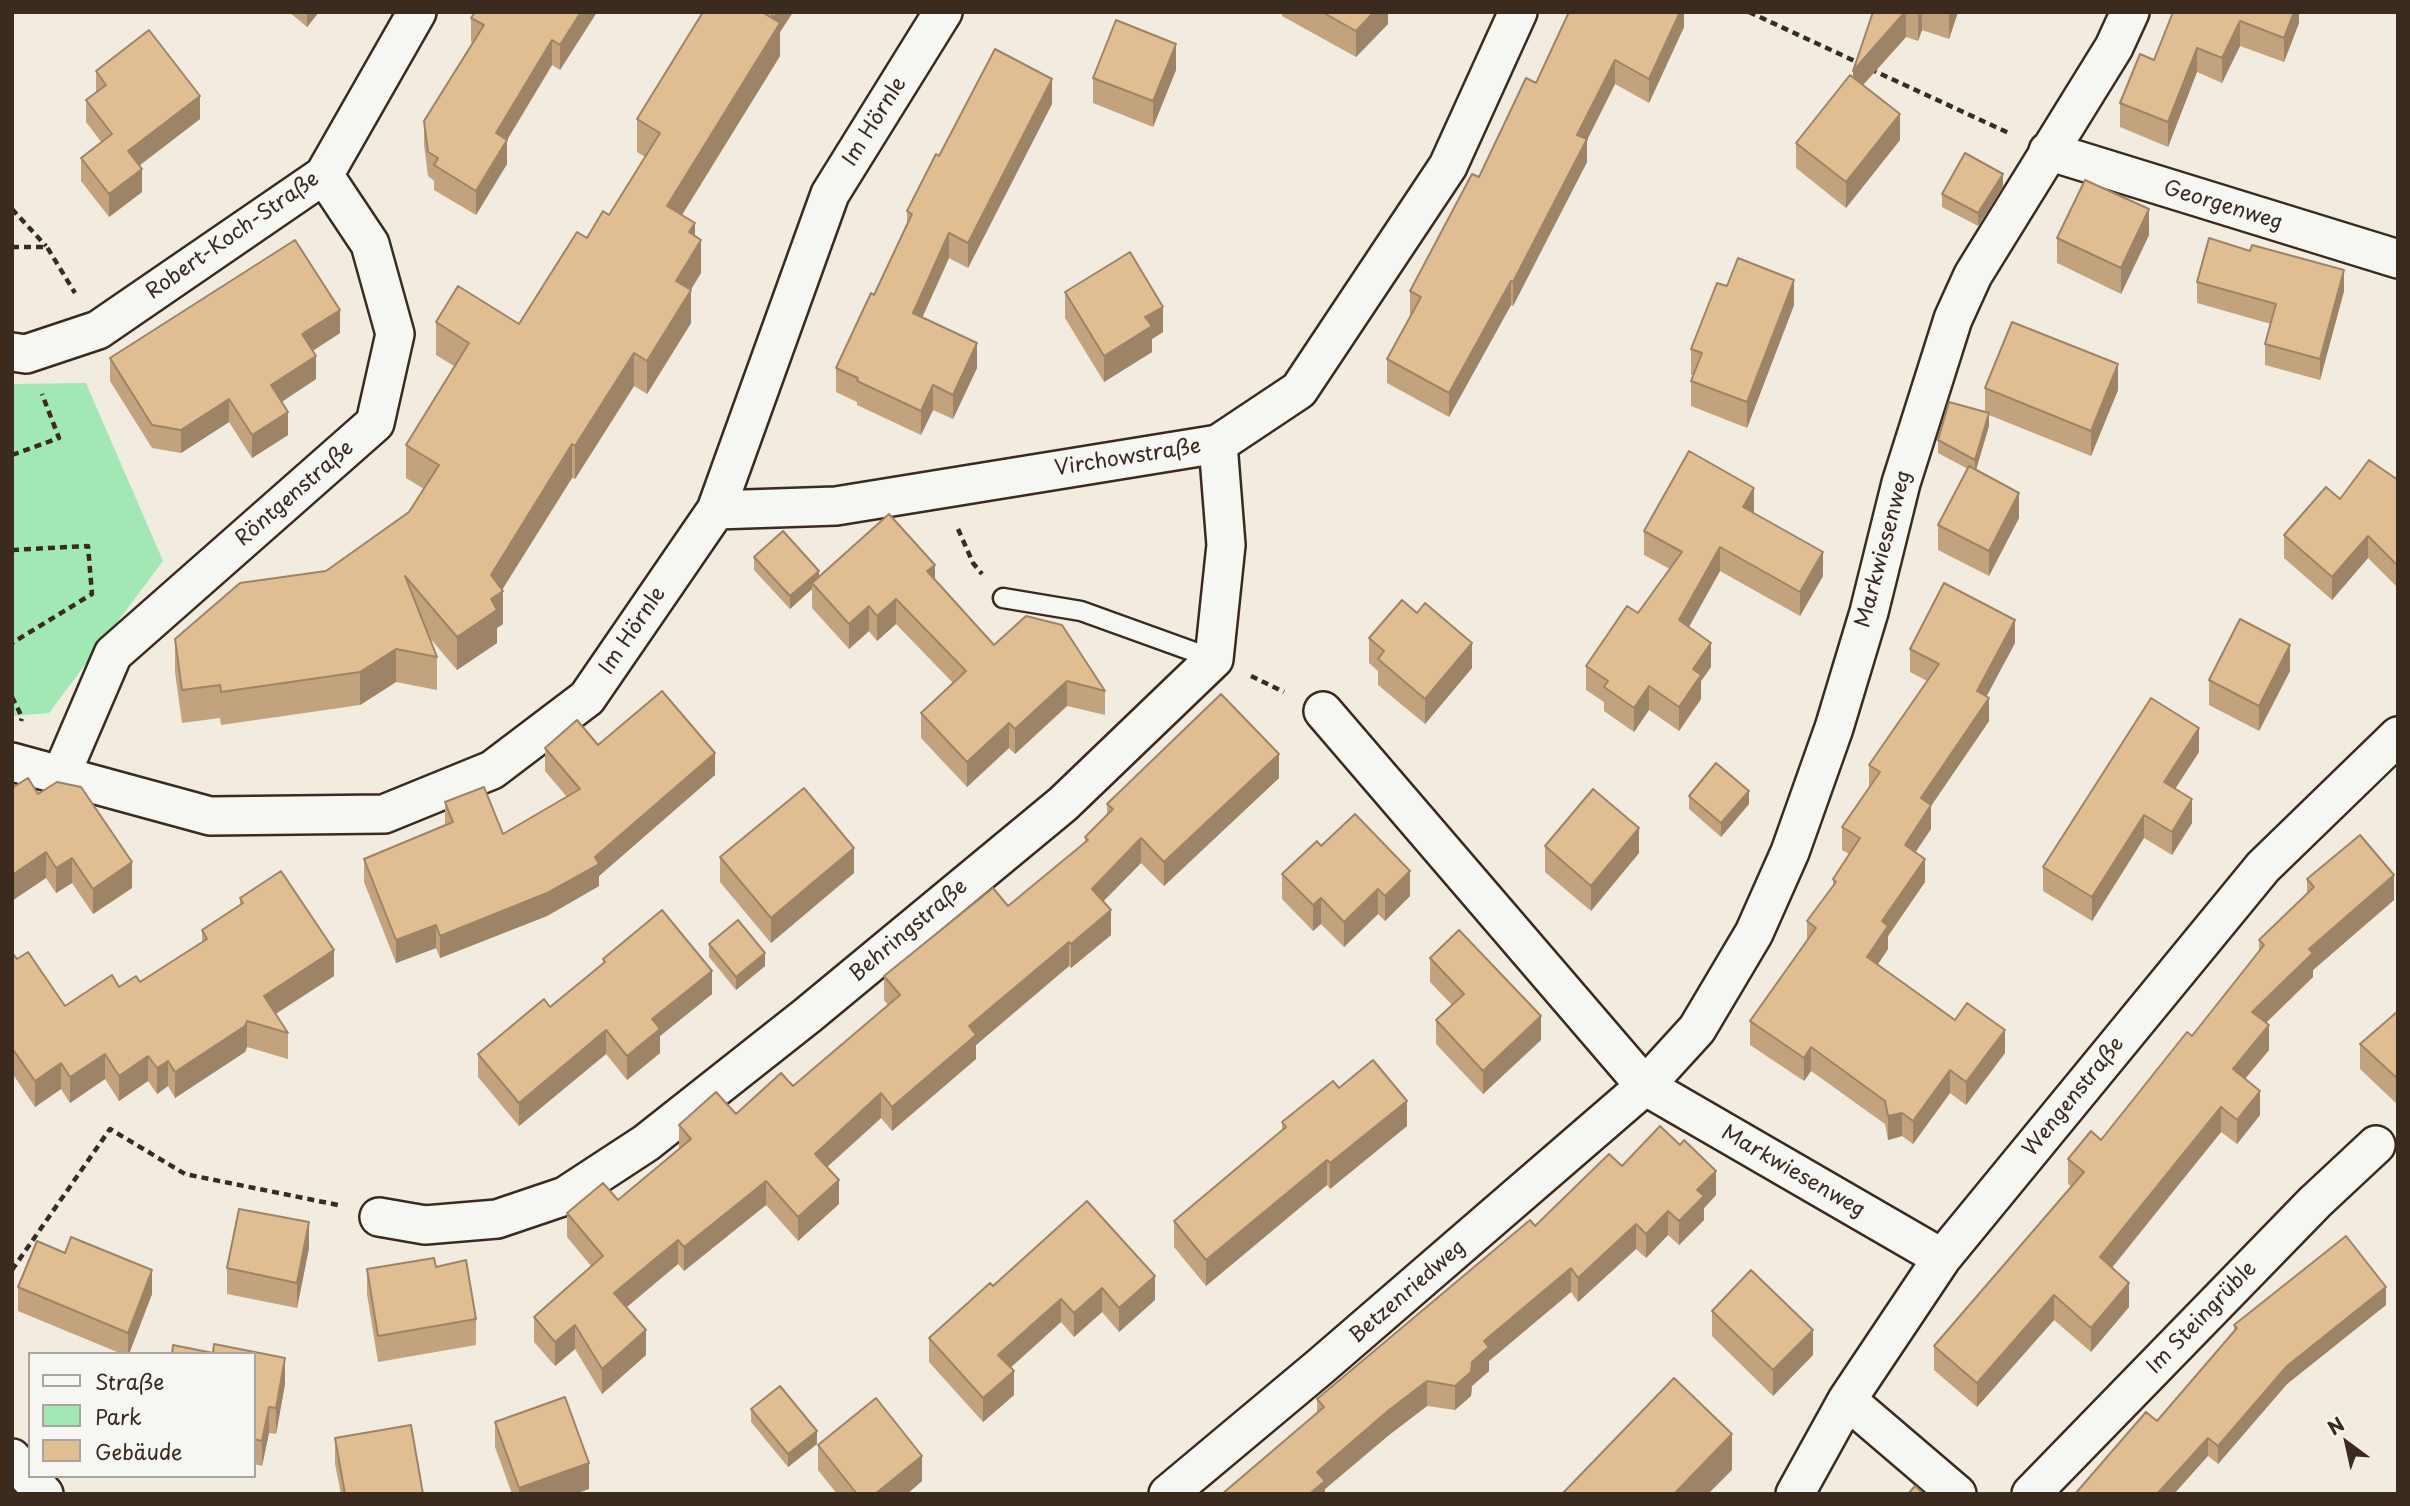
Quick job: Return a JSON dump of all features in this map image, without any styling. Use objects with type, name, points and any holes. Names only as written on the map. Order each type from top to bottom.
[{"type":"street","name":"Robert-Koch-Straße","points":[[19,353],[98,330],[324,175],[417,12]]},
{"type":"street","name":"Im Hörnle","points":[[12,762],[210,816],[384,814],[492,770],[587,698],[716,510],[830,194],[943,12]]},
{"type":"street","name":"Virchowstraße","points":[[716,510],[836,506],[1218,444],[1299,390],[1448,166],[1518,12]]},
{"type":"street","name":"Markwiesenweg","points":[[1645,1086],[1697,1029],[1754,933],[1790,852],[1835,728],[1869,612],[1901,483],[1953,318],[1973,275],[2114,47],[2130,12]]},
{"type":"street","name":"Georgenweg","points":[[2049,151],[2398,259]]},
{"type":"street","name":"Röntgenstraße","points":[[61,775],[113,654],[375,423],[395,334],[370,244],[324,175]]},
{"type":"street","points":[[1214,659],[1226,545],[1218,444]]},
{"type":"street","name":"Behringstraße","points":[[379,1217],[425,1225],[497,1219],[565,1196],[646,1143],[808,1015],[1063,804],[1214,659]]},
{"type":"street","name":"Markwiesenweg","points":[[1323,711],[1645,1086],[1942,1258]]},
{"type":"street","name":"Wengenstraße","points":[[1795,1494],[1847,1400],[1942,1258],[2263,867],[2398,736]]},
{"type":"street","name":"Betzenriedweg","points":[[1168,1494],[1332,1357],[1645,1086]]},
{"type":"street","name":"Im Steingrüble","points":[[2031,1494],[2315,1202],[2376,1145]]},
{"type":"street","points":[[1847,1400],[1957,1494]]},
{"type":"street","points":[[12,1458],[28,1476]]},
{"type":"street","points":[[30,1478],[44,1494]]},
{"type":"lane","points":[[1003,598],[1081,611],[1214,659]]},
{"type":"path","points":[[1749,12],[2049,151]]},
{"type":"path","points":[[12,209],[47,247],[98,330]]},
{"type":"path","points":[[12,247],[47,247]]},
{"type":"path","points":[[12,455],[59,438],[19,353]]},
{"type":"path","points":[[941,489],[973,563],[1003,598]]},
{"type":"path","points":[[12,550],[88,546],[92,594],[12,643]]},
{"type":"path","points":[[1214,659],[1323,711]]},
{"type":"path","points":[[12,1270],[110,1129],[185,1174],[342,1206],[379,1217]]},
{"type":"green space","points":[[86,383],[163,561],[49,713],[12,716],[12,384]]},
{"type":"building","points":[[475,12],[581,12],[560,45],[552,40],[496,133],[507,140],[476,191],[434,165],[438,158],[428,152],[424,121],[484,25],[471,18]]},
{"type":"building","points":[[703,12],[762,12],[780,23],[667,206],[695,223],[689,232],[701,240],[676,281],[691,290],[647,361],[634,353],[575,446],[572,444],[491,575],[503,591],[491,599],[497,610],[457,637],[405,576],[437,657],[396,649],[360,672],[221,692],[220,685],[182,690],[175,639],[240,583],[326,571],[409,512],[439,465],[406,445],[469,343],[436,322],[458,286],[519,324],[577,232],[587,238],[603,211],[609,215],[660,133],[637,119]]},
{"type":"building","points":[[1322,12],[1374,12],[1356,31]]},
{"type":"building","points":[[1569,12],[1680,12],[1649,79],[1615,60],[1577,135],[1587,139],[1513,282],[1511,281],[1449,393],[1387,359],[1421,297],[1410,291],[1472,174],[1479,177],[1526,78],[1536,83]]},
{"type":"building","points":[[1873,12],[1905,12],[1853,71]]},
{"type":"building","points":[[2173,12],[2294,12],[2284,38],[2240,21],[2222,58],[2197,48],[2168,122],[2120,103],[2140,54],[2154,60]]},
{"type":"building","points":[[1116,20],[1176,44],[1153,101],[1093,78]]},
{"type":"building","points":[[149,30],[200,96],[128,151],[142,169],[109,194],[81,158],[112,134],[86,100],[106,85],[96,71]]},
{"type":"building","points":[[995,49],[1052,79],[968,243],[949,233],[913,313],[977,343],[953,395],[933,385],[921,411],[857,381],[858,378],[836,368],[912,214],[907,211]]},
{"type":"building","points":[[1850,75],[1900,114],[1846,182],[1796,143]]},
{"type":"building","points":[[1965,153],[2003,174],[1978,213],[1942,194]]},
{"type":"building","points":[[2085,180],[2149,209],[2121,268],[2057,238]]},
{"type":"building","points":[[2209,238],[2250,251],[2252,245],[2344,270],[2320,359],[2265,344],[2276,304],[2197,282]]},
{"type":"building","points":[[295,240],[340,310],[302,334],[316,356],[271,385],[288,412],[252,435],[229,399],[181,430],[152,425],[110,358]]},
{"type":"building","points":[[1130,252],[1163,307],[1145,317],[1152,326],[1104,356],[1065,292]]},
{"type":"building","points":[[1738,258],[1794,280],[1747,402],[1691,381],[1702,353],[1691,349],[1717,283],[1727,286]]},
{"type":"building","points":[[2012,322],[2118,364],[2091,431],[1985,388]]},
{"type":"building","points":[[1949,402],[1989,413],[1975,460],[1938,440]]},
{"type":"building","points":[[1689,451],[1754,488],[1743,507],[1823,552],[1800,592],[1720,547],[1679,620],[1711,643],[1693,669],[1701,675],[1679,707],[1649,686],[1634,708],[1604,687],[1608,681],[1586,666],[1627,606],[1638,613],[1682,552],[1644,531]]},
{"type":"building","points":[[2369,460],[2398,480],[2398,566],[2368,536],[2332,577],[2284,535],[2326,487],[2340,499]]},
{"type":"building","points":[[1969,466],[2019,493],[1989,551],[1938,525]]},
{"type":"building","points":[[889,514],[935,565],[927,571],[994,645],[1026,616],[1062,625],[1105,691],[1067,681],[1015,729],[1009,723],[967,762],[921,713],[966,671],[896,599],[877,616],[869,606],[849,624],[812,583]]},
{"type":"building","points":[[783,531],[819,571],[790,596],[754,557]]},
{"type":"building","points":[[1944,583],[2015,620],[1977,691],[1989,698],[1921,798],[1931,805],[1905,845],[1925,859],[1882,921],[1888,926],[1867,957],[1955,1020],[1967,1003],[2005,1030],[1966,1082],[1950,1070],[1913,1121],[1902,1113],[1888,1116],[1885,1101],[1811,1047],[1804,1058],[1750,1021],[1816,928],[1807,921],[1836,882],[1833,879],[1860,838],[1842,827],[1880,772],[1869,765],[1939,664],[1910,649]]},
{"type":"building","points":[[1402,600],[1417,613],[1425,603],[1472,643],[1425,699],[1378,659],[1384,651],[1369,638]]},
{"type":"building","points":[[2240,619],[2290,645],[2259,706],[2209,680]]},
{"type":"building","points":[[662,691],[715,753],[595,857],[599,864],[547,893],[440,936],[436,925],[396,940],[364,859],[453,822],[445,802],[484,787],[503,834],[580,789],[545,748],[577,720],[598,745]]},
{"type":"building","points":[[1221,694],[1279,754],[1164,862],[1141,838],[1092,889],[1111,910],[969,1026],[976,1035],[892,1107],[881,1093],[815,1154],[839,1180],[798,1217],[766,1181],[684,1247],[678,1240],[614,1293],[646,1330],[602,1369],[575,1325],[555,1342],[534,1317],[603,1256],[567,1213],[603,1183],[618,1200],[691,1139],[679,1125],[716,1092],[736,1114],[781,1073],[793,1086],[900,995],[884,976],[993,888],[1008,906],[1088,840],[1085,837],[1113,809],[1107,804]]},
{"type":"building","points":[[2151,698],[2199,728],[2164,782],[2192,799],[2172,832],[2144,815],[2092,897],[2043,867]]},
{"type":"building","points":[[1716,763],[1749,791],[1721,823],[1689,796]]},
{"type":"building","points":[[28,778],[38,794],[57,782],[81,787],[132,862],[93,889],[72,858],[56,868],[46,852],[12,875],[12,788]]},
{"type":"building","points":[[804,788],[854,848],[771,918],[720,857]]},
{"type":"building","points":[[1593,789],[1639,828],[1591,886],[1545,846]]},
{"type":"building","points":[[1355,814],[1410,871],[1385,896],[1378,889],[1344,922],[1321,898],[1313,905],[1282,874],[1317,841],[1321,846]]},
{"type":"building","points":[[2360,835],[2394,875],[2309,949],[2313,953],[2252,1012],[2269,1025],[2233,1069],[2260,1091],[2237,1120],[2221,1107],[2100,1257],[2129,1283],[2091,1328],[2054,1295],[1977,1383],[1934,1346],[2084,1172],[2068,1159],[2091,1131],[2101,1140],[2187,1032],[2192,1036],[2264,945],[2259,940],[2314,887],[2307,879]]},
{"type":"building","points":[[281,871],[334,950],[264,996],[288,1033],[247,1021],[245,1026],[175,1072],[168,1061],[157,1068],[148,1056],[119,1076],[105,1054],[70,1077],[61,1063],[35,1081],[14,1051],[12,1052],[12,953],[17,959],[28,952],[65,1006],[112,975],[119,987],[136,976],[140,982],[207,939],[202,930],[243,903],[240,898]]},
{"type":"building","points":[[662,910],[712,971],[652,1019],[660,1029],[627,1056],[606,1030],[519,1103],[478,1054],[544,999],[550,1007]]},
{"type":"building","points":[[738,920],[765,953],[736,977],[709,944]]},
{"type":"building","points":[[1459,930],[1541,1016],[1483,1071],[1436,1020],[1464,994],[1430,958]]},
{"type":"building","points":[[2398,1011],[2398,1079],[2360,1044]]},
{"type":"building","points":[[1373,1060],[1407,1101],[1330,1163],[1327,1160],[1206,1260],[1174,1221],[1286,1127],[1282,1122],[1333,1081],[1339,1088]]},
{"type":"building","points":[[1660,1126],[1680,1145],[1684,1140],[1716,1171],[1697,1190],[1704,1196],[1679,1221],[1668,1211],[1646,1234],[1636,1224],[1578,1278],[1571,1268],[1484,1341],[1489,1347],[1472,1362],[1471,1372],[1455,1386],[1427,1381],[1317,1472],[1325,1481],[1309,1494],[1222,1494],[1324,1407],[1317,1399],[1530,1220],[1535,1226],[1609,1154],[1622,1166]]},
{"type":"building","points":[[1087,1201],[1155,1276],[1119,1308],[1102,1288],[1074,1313],[1061,1299],[998,1355],[1014,1371],[983,1398],[929,1338],[990,1283],[993,1286]]},
{"type":"building","points":[[239,1209],[309,1222],[297,1283],[227,1268]]},
{"type":"building","points":[[2346,1236],[2386,1287],[2287,1366],[2218,1446],[2208,1438],[2157,1494],[2075,1494],[2146,1412],[2157,1421],[2237,1328],[2234,1325]]},
{"type":"building","points":[[71,1237],[152,1270],[128,1333],[18,1287],[37,1241],[65,1253]]},
{"type":"building","points":[[434,1258],[436,1267],[466,1260],[476,1319],[378,1336],[367,1269]]},
{"type":"building","points":[[1751,1270],[1813,1330],[1773,1370],[1712,1311]]},
{"type":"building","points":[[214,1344],[255,1352],[213,1352]]},
{"type":"building","points":[[173,1345],[208,1352],[172,1352]]},
{"type":"building","points":[[256,1352],[285,1358],[276,1408],[269,1407],[262,1441],[256,1440]]},
{"type":"building","points":[[1674,1378],[1732,1434],[1674,1494],[1562,1494]]},
{"type":"building","points":[[780,1386],[817,1431],[788,1454],[751,1409]]},
{"type":"building","points":[[565,1397],[589,1463],[519,1488],[495,1422]]},
{"type":"building","points":[[876,1398],[922,1456],[875,1494],[857,1494],[818,1445]]},
{"type":"building","points":[[411,1425],[423,1494],[345,1494],[335,1438]]},
{"type":"building","points":[[1915,1486],[1924,1494],[1908,1494]]}]
